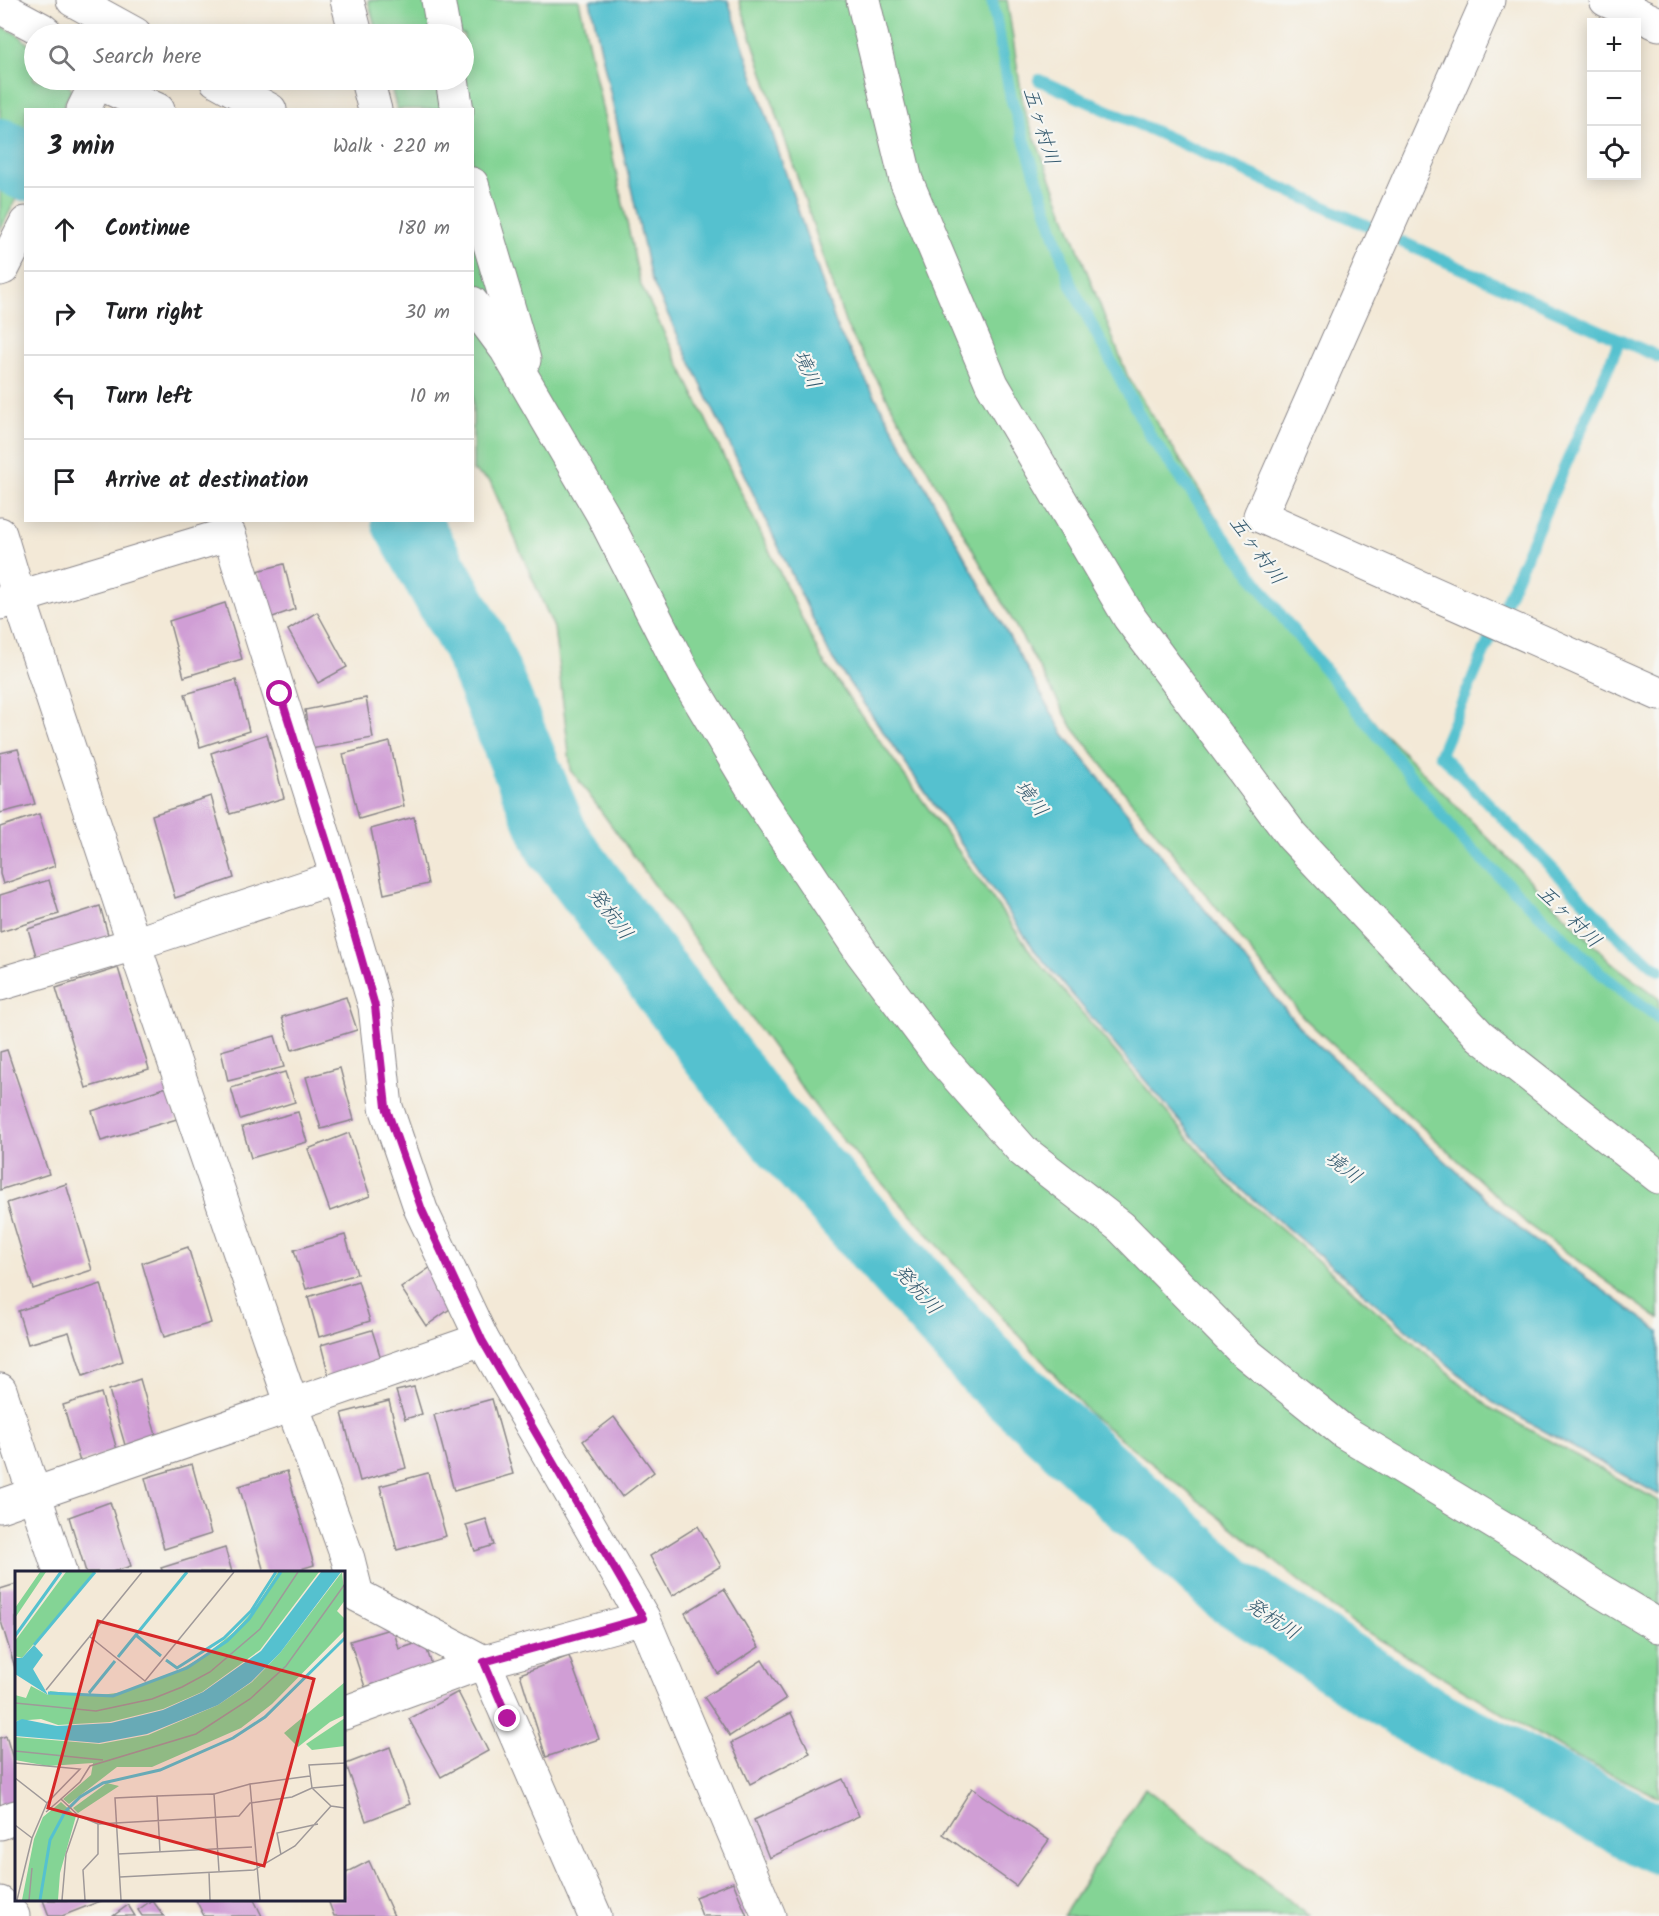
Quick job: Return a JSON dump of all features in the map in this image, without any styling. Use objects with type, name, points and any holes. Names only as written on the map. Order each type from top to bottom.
[{"type":"street","points":[[73,0],[117,24]]},
{"type":"street","points":[[347,0],[353,24]]},
{"type":"street","points":[[438,0],[442,24]]},
{"type":"street","points":[[863,0],[906,180],[988,374],[1129,617],[1292,836],[1480,1036],[1659,1177]]},
{"type":"street","points":[[1488,0],[1260,516],[1659,694]]},
{"type":"street","points":[[1606,0],[1659,24]]},
{"type":"street","points":[[0,7],[32,24]]},
{"type":"street","points":[[96,90],[152,108]]},
{"type":"street","points":[[234,90],[266,108]]},
{"type":"street","points":[[370,90],[374,108]]},
{"type":"street","points":[[454,90],[457,108]]},
{"type":"street","points":[[474,191],[535,399]]},
{"type":"street","points":[[2,268],[24,227]]},
{"type":"street","points":[[474,306],[506,349],[602,513],[684,674],[758,797],[862,953],[941,1058],[1023,1151],[1120,1227],[1242,1350],[1344,1432],[1523,1540],[1659,1626]]},
{"type":"street","points":[[0,534],[9,600],[134,944],[292,1406],[348,1559],[357,1595],[484,1662],[595,1916]]},
{"type":"street","points":[[9,600],[229,534],[338,877],[375,1006],[386,1107],[422,1210],[482,1340],[643,1618],[769,1916]]},
{"type":"street","points":[[0,984],[134,944],[338,877]]},
{"type":"street","points":[[0,1506],[482,1340]]},
{"type":"street","points":[[0,1390],[60,1571]]},
{"type":"street","points":[[345,1713],[484,1662],[643,1618]]},
{"type":"street","points":[[0,1823],[15,1817]]},
{"type":"street","points":[[0,1903],[13,1916]]},
{"type":"green space","points":[[368,0],[579,0],[640,283],[822,660],[1033,955],[1226,1182],[1490,1408],[1659,1501],[1659,1797],[1576,1757],[1352,1623],[1091,1415],[826,1121],[571,770],[554,628],[490,481],[474,472],[474,108],[397,108],[392,90],[474,90],[474,24],[374,24]]},
{"type":"green space","points":[[739,0],[1007,0],[1024,110],[1128,377],[1249,569],[1379,728],[1613,964],[1659,998],[1659,1319],[1527,1224],[1304,1018],[1073,728],[846,325]]},
{"type":"green space","points":[[0,25],[24,40],[24,90],[72,90],[62,108],[24,108],[24,183],[0,231]]},
{"type":"green space","points":[[1145,1788],[1308,1915],[1310,1916],[1063,1916]]},
{"type":"water","name":"境川","points":[[590,0],[728,0],[838,330],[1063,733],[1299,1027],[1522,1231],[1659,1331],[1659,1495],[1492,1402],[1228,1178],[1036,952],[830,655],[651,279]]},
{"type":"building","points":[[284,564],[295,609],[270,618],[257,571]]},
{"type":"building","points":[[225,603],[242,659],[184,677],[169,621]]},
{"type":"building","points":[[317,612],[347,667],[318,683],[288,630]]},
{"type":"building","points":[[236,680],[249,731],[200,747],[185,694]]},
{"type":"building","points":[[366,698],[373,738],[311,749],[305,710]]},
{"type":"building","points":[[267,734],[284,798],[230,814],[211,753]]},
{"type":"building","points":[[390,742],[404,806],[359,819],[343,754]]},
{"type":"building","points":[[18,749],[35,804],[0,813],[0,753]]},
{"type":"building","points":[[211,796],[234,878],[175,898],[152,815]]},
{"type":"building","points":[[39,814],[55,866],[3,884],[0,874],[0,827]]},
{"type":"building","points":[[414,817],[428,884],[384,894],[371,829]]},
{"type":"building","points":[[49,880],[59,914],[0,932],[0,895]]},
{"type":"building","points":[[100,906],[109,938],[37,959],[28,929]]},
{"type":"building","points":[[118,968],[149,1069],[86,1088],[56,988]]},
{"type":"building","points":[[346,997],[357,1030],[292,1050],[282,1017]]},
{"type":"building","points":[[275,1036],[284,1067],[228,1081],[221,1051]]},
{"type":"building","points":[[7,1050],[49,1174],[0,1190],[0,1052]]},
{"type":"building","points":[[340,1068],[354,1120],[321,1129],[306,1077]]},
{"type":"building","points":[[285,1072],[295,1102],[240,1119],[231,1088]]},
{"type":"building","points":[[167,1087],[177,1119],[101,1141],[92,1111]]},
{"type":"building","points":[[298,1112],[307,1142],[251,1158],[242,1127]]},
{"type":"building","points":[[349,1133],[370,1196],[330,1211],[308,1149]]},
{"type":"building","points":[[66,1184],[92,1270],[33,1289],[7,1203]]},
{"type":"building","points":[[345,1235],[357,1274],[306,1289],[294,1250]]},
{"type":"building","points":[[188,1247],[211,1323],[164,1337],[142,1263]]},
{"type":"building","points":[[431,1267],[454,1306],[426,1326],[401,1288]]},
{"type":"building","points":[[358,1281],[370,1321],[319,1337],[308,1297]]},
{"type":"building","points":[[101,1284],[123,1361],[83,1376],[69,1332],[28,1344],[18,1311]]},
{"type":"building","points":[[372,1330],[384,1368],[331,1384],[321,1345]]},
{"type":"building","points":[[140,1379],[156,1435],[125,1445],[109,1390]]},
{"type":"building","points":[[414,1387],[422,1414],[405,1419],[396,1391]]},
{"type":"building","points":[[101,1393],[117,1450],[80,1462],[63,1405]]},
{"type":"building","points":[[492,1399],[513,1474],[454,1491],[434,1415]]},
{"type":"building","points":[[389,1401],[406,1468],[360,1481],[342,1413]]},
{"type":"building","points":[[614,1417],[654,1472],[622,1497],[583,1441]]},
{"type":"building","points":[[192,1464],[211,1534],[164,1549],[145,1478]]},
{"type":"building","points":[[287,1471],[314,1565],[294,1571],[264,1571],[239,1486]]},
{"type":"building","points":[[428,1473],[446,1536],[397,1550],[380,1486]]},
{"type":"building","points":[[110,1502],[131,1566],[115,1571],[86,1571],[69,1517]]},
{"type":"building","points":[[486,1519],[494,1545],[475,1551],[466,1525]]},
{"type":"building","points":[[698,1526],[721,1566],[672,1596],[650,1556]]},
{"type":"building","points":[[225,1548],[232,1571],[162,1571],[161,1568]]},
{"type":"building","points":[[15,1584],[15,1668],[0,1618],[0,1589]]},
{"type":"building","points":[[724,1589],[759,1647],[718,1674],[685,1613]]},
{"type":"building","points":[[393,1628],[399,1649],[424,1641],[432,1665],[365,1687],[350,1641]]},
{"type":"building","points":[[569,1656],[599,1739],[546,1757],[520,1674]]},
{"type":"building","points":[[762,1660],[786,1699],[730,1736],[704,1697]]},
{"type":"building","points":[[458,1692],[488,1751],[441,1777],[409,1719]]},
{"type":"building","points":[[791,1713],[810,1753],[750,1784],[731,1743]]},
{"type":"building","points":[[6,1736],[15,1766],[15,1804],[0,1809],[0,1738]]},
{"type":"building","points":[[390,1747],[410,1804],[366,1821],[346,1764]]},
{"type":"building","points":[[843,1779],[859,1816],[769,1858],[754,1820]]},
{"type":"building","points":[[972,1788],[1049,1840],[1016,1886],[943,1834]]},
{"type":"building","points":[[369,1861],[394,1916],[334,1916],[328,1901],[345,1901],[345,1873]]},
{"type":"building","points":[[733,1882],[747,1916],[702,1916],[695,1897]]},
{"type":"building","points":[[43,1901],[100,1901],[62,1916],[49,1916]]},
{"type":"building","points":[[153,1901],[164,1916],[142,1916],[138,1910]]},
{"type":"building","points":[[196,1901],[254,1901],[262,1916],[204,1916]]},
{"type":"building","points":[[128,1905],[135,1916],[113,1916]]},
{"type":"waterway","name":"五ヶ村川","points":[[992,0],[1011,98],[1071,285],[1151,437],[1284,619],[1463,841],[1605,977],[1659,1018]]},
{"type":"waterway","points":[[1039,80],[1370,227]]},
{"type":"waterway","name":"発杭川","points":[[0,152],[24,166]]},
{"type":"waterway","points":[[1402,242],[1659,357]]},
{"type":"waterway","points":[[1504,606],[1620,340]]},
{"type":"waterway","name":"発杭川","points":[[406,522],[474,642],[557,842],[755,1106],[990,1370],[1229,1589],[1429,1721],[1659,1840]]},
{"type":"waterway","points":[[1491,636],[1440,754],[1625,943],[1659,970]]},
{"type":"route","points":[[280,694],[338,877],[375,1006],[386,1107],[422,1210],[482,1340],[643,1618],[484,1662],[508,1719]]}]
